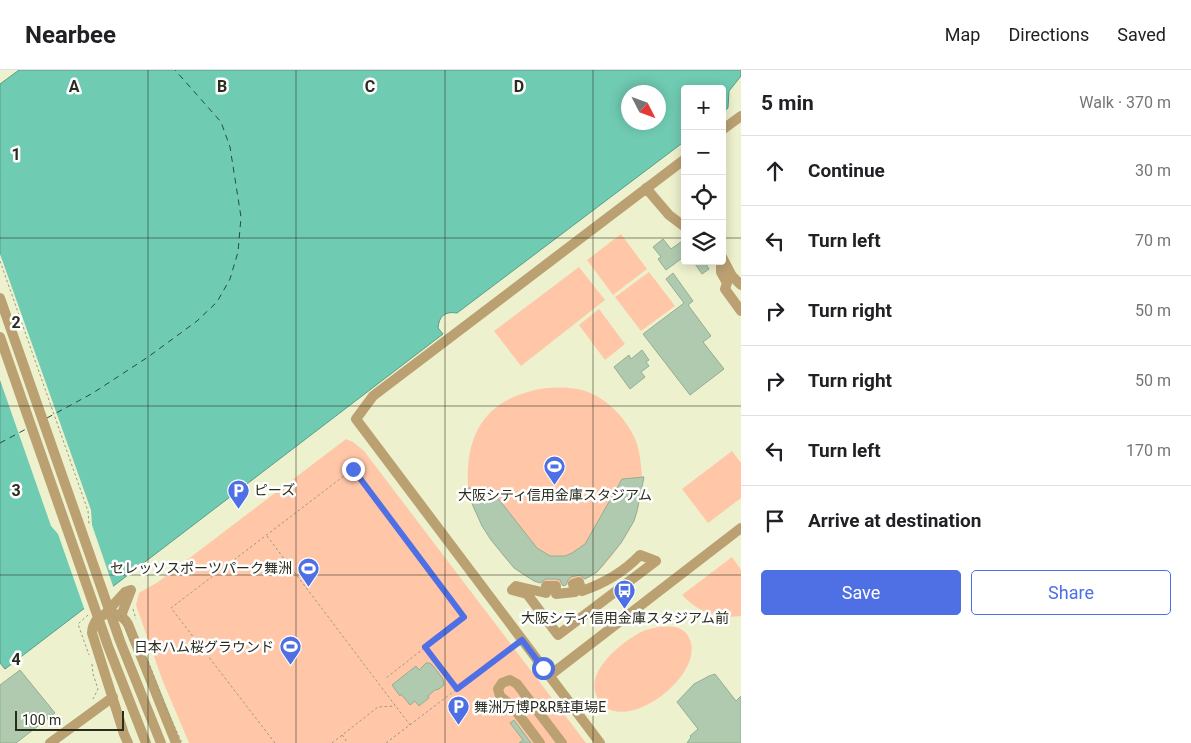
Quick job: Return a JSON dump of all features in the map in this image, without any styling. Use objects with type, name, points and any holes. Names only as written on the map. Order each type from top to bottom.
[{"type":"street","points":[[726,127],[741,116]]},
{"type":"street","points":[[600,743],[356,419],[373,396],[681,162]]},
{"type":"street","points":[[646,188],[669,215],[681,224]]},
{"type":"street","points":[[721,265],[721,272],[727,283],[725,289],[741,311]]},
{"type":"street","points":[[726,265],[732,276],[741,285]]},
{"type":"street","points":[[0,298],[120,641],[160,743]]},
{"type":"street","points":[[0,337],[108,646],[146,743]]},
{"type":"street","points":[[550,676],[741,528]]},
{"type":"street","points":[[640,555],[656,561],[558,635],[527,594],[512,590],[516,586],[546,593],[546,586],[556,586],[556,594],[575,592],[573,584],[579,582],[581,591],[599,585],[629,567],[640,555]]},
{"type":"street","points":[[121,615],[131,590],[125,592],[95,622],[92,634],[128,743]]},
{"type":"street","points":[[105,614],[114,613],[121,615],[128,624],[176,743]]},
{"type":"street","points":[[540,743],[513,707],[500,696],[498,689],[502,682],[510,680],[517,684],[562,743]]},
{"type":"street","points":[[50,743],[113,697]]},
{"type":"path","points":[[0,262],[88,511],[89,524]]},
{"type":"path","points":[[275,743],[171,608],[353,469],[464,617],[386,678]]},
{"type":"path","points":[[266,536],[410,725]]},
{"type":"path","points":[[121,615],[131,643],[148,658],[166,708],[182,743]]},
{"type":"path","points":[[386,743],[522,640]]},
{"type":"path","points":[[425,647],[457,689]]},
{"type":"path","points":[[332,743],[378,707],[396,706]]},
{"type":"path","points":[[342,735],[348,743]]},
{"type":"shaded area","points":[[621,234],[647,269],[613,295],[587,260]]},
{"type":"shaded area","points":[[579,267],[605,300],[521,366],[494,331]]},
{"type":"shaded area","points":[[649,272],[675,306],[641,331],[615,297]]},
{"type":"shaded area","points":[[599,309],[625,344],[605,360],[579,325]]},
{"type":"shaded area","name":"大阪シティ信用金庫スタジアム","points":[[546,388],[583,390],[603,400],[617,412],[633,433],[641,463],[642,476],[644,477],[636,516],[617,549],[596,573],[576,583],[565,585],[544,584],[533,580],[515,568],[506,559],[486,531],[474,510],[465,488],[468,487],[468,467],[471,449],[476,433],[484,420],[495,408],[509,399],[526,392]]},
{"type":"shaded area","name":"セレッソスポーツパーク舞洲","points":[[346,439],[364,451],[586,743],[189,743],[162,679],[136,605],[139,593],[158,582]]},
{"type":"shaded area","points":[[732,451],[741,463],[741,498],[708,523],[682,489]]},
{"type":"shaded area","points":[[732,557],[741,570],[741,616],[732,617],[709,613],[695,606],[682,595]]},
{"type":"shaded area","points":[[658,627],[681,629],[688,635],[691,654],[686,669],[675,684],[661,697],[644,706],[628,711],[613,711],[601,703],[595,693],[598,671],[614,651],[624,643],[643,631]]},
{"type":"water","points":[[19,70],[741,70],[741,76],[729,91],[728,108],[726,110],[726,85],[681,85],[681,144],[457,313],[443,315],[438,328],[443,334],[5,669],[0,663],[0,84]]},
{"type":"pier","points":[[0,254],[91,510],[92,525],[114,589],[85,611],[58,534],[51,526],[0,380]]},
{"type":"building","points":[[663,239],[671,249],[681,242],[681,259],[666,270],[658,259],[661,257],[653,247]]},
{"type":"building","points":[[696,265],[706,265],[709,269],[702,274]]},
{"type":"building","points":[[673,273],[693,301],[688,305],[711,336],[703,342],[724,369],[690,395],[643,334],[684,303],[666,279]]},
{"type":"building","points":[[642,350],[649,360],[646,362],[649,366],[641,372],[645,377],[630,389],[614,367],[629,355],[631,359]]},
{"type":"building","points":[[644,477],[634,521],[621,543],[597,572],[585,579],[580,575],[571,577],[566,585],[563,586],[560,580],[556,579],[546,579],[540,583],[534,581],[514,568],[482,526],[465,488],[490,488],[537,548],[550,556],[565,556],[585,544],[622,479]]},
{"type":"building","points":[[426,663],[430,663],[433,666],[443,679],[444,685],[435,690],[419,706],[415,701],[410,705],[392,685],[416,666],[419,670]]},
{"type":"building","points":[[20,670],[55,713],[16,743],[0,743],[0,685]]},
{"type":"building","points":[[715,674],[736,701],[741,696],[741,743],[687,743],[690,736],[698,729],[677,702],[694,684]]},
{"type":"building","points":[[514,720],[531,743],[519,743],[523,740],[510,723]]},
{"type":"ferry route","points":[[47,418],[93,393],[148,357],[197,321],[217,302],[230,279],[238,252],[241,217],[230,147],[221,122],[175,70]]},
{"type":"ferry route","points":[[0,443],[28,428]]},
{"type":"place","name":"大阪シティ信用金庫スタジアム","points":[[555,486]]},
{"type":"place","name":"ピーズ","points":[[238,509]]},
{"type":"place","name":"セレッソスポーツパーク舞洲","points":[[308,587]]},
{"type":"place","name":"大阪シティ信用金庫スタジアム前","points":[[625,609]]},
{"type":"place","name":"日本ハム桜グラウンド","points":[[290,666]]},
{"type":"place","name":"舞洲万博P&R駐車場E","points":[[458,726]]},
{"type":"route","points":[[353,469],[464,617],[425,647],[457,689],[522,640],[543,668]]}]
